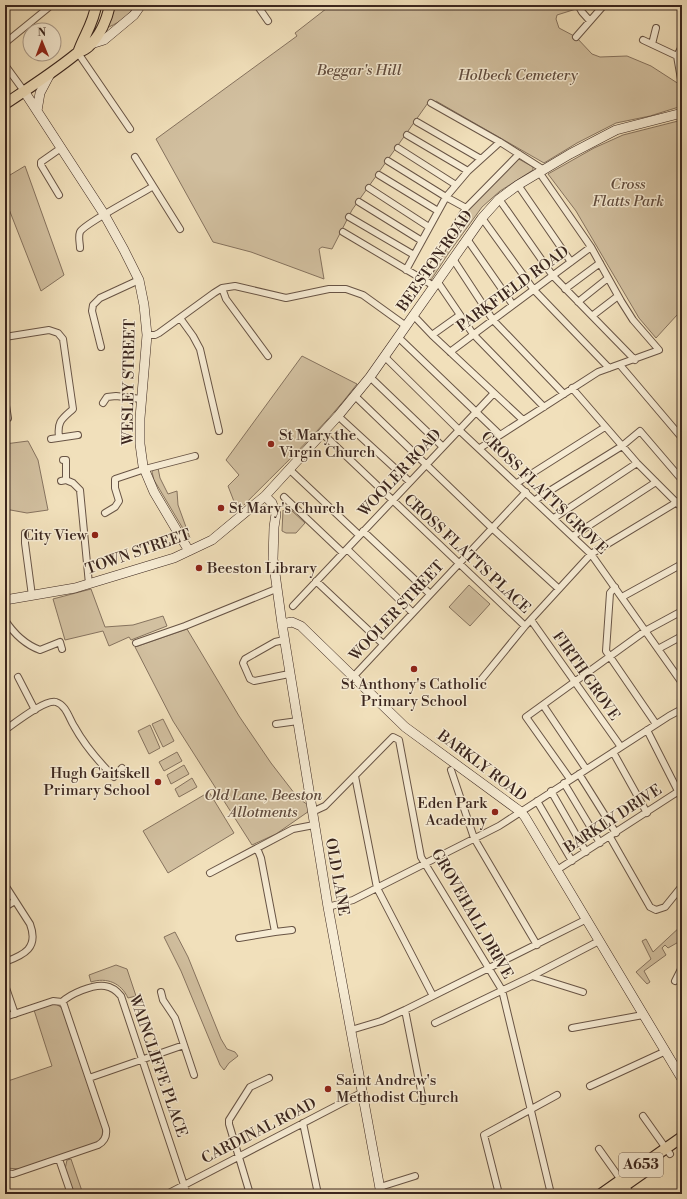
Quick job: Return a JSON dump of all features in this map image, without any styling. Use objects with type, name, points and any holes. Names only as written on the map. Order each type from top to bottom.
[{"type":"main road","points":[[78,53],[93,19],[96,5]]},
{"type":"main road","points":[[5,104],[92,44],[104,24],[110,5]]},
{"type":"main road","name":"A653","points":[[613,1194],[668,1151],[682,1137]]},
{"type":"main road","name":"A653","points":[[668,1151],[682,1145]]},
{"type":"main road","name":"A653","points":[[600,1194],[625,1186]]},
{"type":"street","points":[[92,44],[104,40],[108,35],[134,16],[141,5]]},
{"type":"street","points":[[256,5],[268,21]]},
{"type":"street","points":[[578,5],[590,21]]},
{"type":"street","points":[[576,37],[604,5]]},
{"type":"street","points":[[5,43],[48,8]]},
{"type":"street","points":[[652,44],[656,28]]},
{"type":"street","points":[[643,40],[677,56]]},
{"type":"street","points":[[682,46],[677,56],[682,85]]},
{"type":"street","points":[[78,53],[130,129]]},
{"type":"street","points":[[5,65],[24,91]]},
{"type":"street","points":[[37,111],[40,93],[50,74]]},
{"type":"street","name":"WESLEY STREET","points":[[24,91],[104,214],[139,280],[144,305],[147,335],[141,399],[140,444],[145,469],[154,492],[189,551]]},
{"type":"street","points":[[431,103],[500,142],[542,171],[591,247],[633,320],[659,350],[635,360],[598,372],[480,448]]},
{"type":"street","name":"BEESTON ROAD","points":[[264,496],[355,396],[385,357],[398,336],[482,218],[499,199],[518,185],[570,154],[616,130],[682,112]]},
{"type":"street","points":[[417,122],[481,159]]},
{"type":"street","points":[[407,134],[468,171]]},
{"type":"street","points":[[406,270],[446,197],[468,171],[500,142]]},
{"type":"street","points":[[58,195],[40,165],[41,162],[61,148]]},
{"type":"street","points":[[398,148],[456,185]]},
{"type":"street","points":[[424,281],[466,208],[519,154]]},
{"type":"street","points":[[135,157],[152,187],[180,229]]},
{"type":"street","points":[[388,161],[466,208]]},
{"type":"street","points":[[379,175],[438,212]]},
{"type":"street","points":[[518,185],[571,262]]},
{"type":"street","points":[[80,248],[79,237],[82,229],[104,214],[152,187]]},
{"type":"street","points":[[369,188],[430,227]]},
{"type":"street","points":[[499,199],[553,276],[635,360]]},
{"type":"street","points":[[359,202],[422,241]]},
{"type":"street","points":[[349,217],[414,255]]},
{"type":"street","points":[[482,218],[534,290],[609,368]]},
{"type":"street","points":[[343,232],[424,281],[436,284],[473,334],[544,407]]},
{"type":"street","points":[[467,239],[514,305]]},
{"type":"street","name":"PARKFIELD ROAD","points":[[450,352],[591,247]]},
{"type":"street","points":[[453,259],[493,320],[564,394]]},
{"type":"street","points":[[565,289],[600,262]]},
{"type":"street","points":[[578,302],[608,278]]},
{"type":"street","points":[[101,347],[92,311],[93,305],[100,298],[139,280]]},
{"type":"street","points":[[147,335],[155,335],[159,333],[222,288],[235,286],[286,298],[329,289],[346,289],[363,296],[406,326]]},
{"type":"street","points":[[222,288],[226,299],[268,356]]},
{"type":"street","points":[[592,316],[618,296]]},
{"type":"street","points":[[413,315],[432,335],[523,420]]},
{"type":"street","points":[[432,335],[460,315]]},
{"type":"street","points":[[180,318],[193,336],[204,360],[220,431]]},
{"type":"street","points":[[5,337],[49,330],[58,333],[63,339],[73,409],[60,420],[58,428],[60,437]]},
{"type":"street","points":[[398,336],[500,435]]},
{"type":"street","name":"CROSS FLATTS GROVE","points":[[385,357],[459,430],[592,554],[682,683]]},
{"type":"street","points":[[620,365],[682,438]]},
{"type":"street","points":[[370,377],[443,447]]},
{"type":"street","points":[[572,388],[637,463],[682,508]]},
{"type":"street","name":"WOOLER ROAD","points":[[293,606],[494,393]]},
{"type":"street","points":[[103,403],[107,397],[116,396],[141,399]]},
{"type":"street","points":[[355,396],[492,528],[559,589]]},
{"type":"street","points":[[5,399],[8,418]]},
{"type":"street","points":[[338,416],[410,482]]},
{"type":"street","points":[[517,483],[605,427]]},
{"type":"street","points":[[534,500],[622,446],[640,431],[682,480]]},
{"type":"street","name":"CROSS FLATTS PLACE","points":[[322,433],[525,626]]},
{"type":"street","points":[[51,439],[78,435]]},
{"type":"street","points":[[105,512],[115,507],[119,500],[115,488],[115,479],[145,469],[196,456]]},
{"type":"street","points":[[63,460],[66,460],[64,481],[73,483],[80,490],[89,584]]},
{"type":"street","points":[[554,518],[637,463]]},
{"type":"street","points":[[289,469],[430,594]]},
{"type":"street","points":[[573,536],[656,482]]},
{"type":"street","name":"WOOLER STREET","points":[[353,677],[526,492]]},
{"type":"street","name":"TOWN STREET","points":[[6,600],[89,584],[189,551],[212,540],[264,496]]},
{"type":"street","name":"OLD LANE","points":[[264,496],[272,503],[276,514],[273,560],[289,674],[328,907],[380,1191]]},
{"type":"street","points":[[284,497],[413,612]]},
{"type":"street","points":[[481,680],[525,626],[592,554],[682,499]]},
{"type":"street","points":[[25,533],[25,544],[32,596]]},
{"type":"street","points":[[622,597],[682,564]]},
{"type":"street","points":[[316,581],[383,644]]},
{"type":"street","points":[[615,587],[610,593],[606,648],[610,657],[656,724]]},
{"type":"street","points":[[5,588],[6,600]]},
{"type":"street","points":[[136,643],[185,626],[276,589]]},
{"type":"street","points":[[600,843],[567,781],[526,717],[646,631],[682,611]]},
{"type":"street","points":[[5,620],[12,631],[25,643],[40,650],[63,641],[62,650]]},
{"type":"street","name":"FIRTH GROVE","points":[[531,620],[620,747]]},
{"type":"street","name":"BARKLY ROAD","points":[[282,624],[292,622],[301,626],[405,727],[521,812],[587,919],[682,1079]]},
{"type":"street","points":[[658,649],[682,637]]},
{"type":"street","points":[[284,640],[275,642],[245,659],[243,663],[250,679],[254,681],[289,674]]},
{"type":"street","points":[[18,677],[35,710]]},
{"type":"street","points":[[5,730],[49,702],[56,702],[64,707],[74,727],[94,756],[114,778],[122,768]]},
{"type":"street","points":[[543,705],[586,769]]},
{"type":"street","points":[[328,907],[353,900],[499,826],[537,800],[682,709]]},
{"type":"street","points":[[276,724],[298,721]]},
{"type":"street","points":[[647,730],[680,790],[682,798]]},
{"type":"street","name":"GROVEHALL DRIVE","points":[[355,776],[393,737],[400,740],[421,858],[502,990],[552,1194]]},
{"type":"street","points":[[613,752],[646,813]]},
{"type":"street","points":[[450,770],[474,838],[537,945]]},
{"type":"street","points":[[579,774],[616,833]]},
{"type":"street","points":[[312,812],[325,806],[355,776]]},
{"type":"street","points":[[355,776],[377,888],[433,996]]},
{"type":"street","name":"BARKLY DRIVE","points":[[557,870],[610,837],[680,790]]},
{"type":"street","points":[[551,792],[586,852]]},
{"type":"street","points":[[537,800],[572,861]]},
{"type":"street","points":[[210,873],[293,829],[314,825]]},
{"type":"street","points":[[610,837],[650,907],[656,910],[665,907],[682,886]]},
{"type":"street","points":[[257,848],[261,858],[275,932]]},
{"type":"street","points":[[5,885],[30,924],[33,943],[22,955],[5,962]]},
{"type":"street","points":[[5,907],[15,901]]},
{"type":"street","points":[[351,1030],[381,1021],[587,919]]},
{"type":"street","points":[[239,938],[292,930]]},
{"type":"street","points":[[435,1023],[600,941]]},
{"type":"street","points":[[676,981],[678,969]]},
{"type":"street","points":[[532,976],[583,992]]},
{"type":"street","points":[[5,985],[15,1014]]},
{"type":"street","name":"WAINCLIFFE PLACE","points":[[62,1002],[72,994],[104,985],[117,991],[124,1001],[187,1194]]},
{"type":"street","points":[[161,992],[175,1018],[194,1075]]},
{"type":"street","points":[[5,1017],[53,1001],[62,1002],[66,1008],[106,1129],[105,1138],[102,1143],[98,1145],[13,1174],[5,1173]]},
{"type":"street","points":[[404,1010],[423,1101]]},
{"type":"street","points":[[572,1028],[643,1015]]},
{"type":"street","points":[[89,1078],[184,1045]]},
{"type":"street","points":[[590,1086],[666,1051]]},
{"type":"street","points":[[250,1194],[229,1120],[250,1086],[269,1078]]},
{"type":"street","name":"CARDINAL ROAD","points":[[167,1194],[363,1092]]},
{"type":"street","points":[[499,1194],[484,1135],[557,1095]]},
{"type":"street","points":[[643,1116],[668,1151]]},
{"type":"street","points":[[303,1123],[318,1194]]},
{"type":"street","points":[[599,1148],[625,1186]]},
{"type":"street","points":[[59,1159],[71,1194]]},
{"type":"street","points":[[380,1191],[415,1176]]},
{"type":"green space","points":[[114,5],[132,5],[133,8],[121,20],[106,28]]},
{"type":"green space","points":[[331,5],[573,5],[576,9],[557,15],[556,19],[559,28],[576,37],[592,54],[600,57],[627,56],[651,66],[682,86],[682,106],[650,116],[616,123],[577,143],[544,163],[436,101],[430,100],[352,210],[332,249],[322,247],[319,249],[324,279],[251,252],[213,242],[156,139],[297,36],[295,33]]},
{"type":"green space","name":"Cross Flatts Park","points":[[682,120],[682,319],[677,315],[656,338],[639,318],[576,211],[548,174],[594,148],[623,135]]},
{"type":"green space","points":[[517,158],[533,167],[533,170],[500,191],[482,207],[431,280],[429,278],[445,246],[465,212]]},
{"type":"green space","points":[[25,166],[64,275],[41,291],[5,199],[5,178]]},
{"type":"green space","name":"St Mary the Virgin Church","points":[[302,356],[357,384],[315,433],[239,510],[228,486],[239,475],[226,460]]},
{"type":"green space","points":[[28,441],[38,460],[48,510],[27,513],[5,509],[5,444]]},
{"type":"green space","points":[[158,468],[160,478],[168,494],[177,491],[178,505],[190,538],[154,480],[152,472]]},
{"type":"green space","points":[[283,510],[286,513],[292,511],[305,523],[296,533],[286,533],[282,531]]},
{"type":"green space","points":[[469,585],[490,604],[470,626],[449,607]]},
{"type":"green space","points":[[91,589],[105,627],[133,625],[163,616],[167,626],[131,640],[129,637],[109,646],[103,631],[65,640],[53,599]]},
{"type":"green space","name":"Old Lane, Beeston Allotments","points":[[187,629],[239,716],[271,763],[298,798],[312,809],[276,834],[252,845],[173,721],[135,647]]},
{"type":"green space","points":[[163,719],[174,741],[163,747],[152,724]]},
{"type":"green space","points":[[150,725],[160,748],[149,754],[138,731]]},
{"type":"green space","points":[[177,752],[182,761],[164,771],[159,762]]},
{"type":"green space","points":[[184,765],[189,774],[171,784],[167,775]]},
{"type":"green space","points":[[192,778],[197,787],[179,797],[175,789]]},
{"type":"green space","points":[[209,792],[234,833],[168,873],[143,831]]},
{"type":"green space","points":[[682,925],[682,940],[668,948],[665,945],[662,948],[666,955],[644,971],[650,982],[647,984],[636,972],[651,959],[642,941],[646,939],[653,952]]},
{"type":"green space","points":[[175,932],[188,957],[221,1039],[227,1049],[235,1052],[238,1056],[229,1063],[224,1070],[220,1065],[181,971],[164,937]]},
{"type":"green space","points":[[116,965],[127,969],[136,996],[128,998],[122,988],[113,982],[103,980],[91,982],[89,975]]},
{"type":"green space","points":[[56,1004],[62,1008],[103,1129],[102,1137],[98,1142],[20,1169],[5,1168],[5,1082],[52,1066],[34,1010]]},
{"type":"green space","points":[[71,1159],[83,1194],[74,1194],[65,1169],[67,1160]]},
{"type":"place","name":"St Mary the Virgin Church","points":[[271,444]]},
{"type":"place","name":"St Mary's Church","points":[[221,508]]},
{"type":"place","name":"City View","points":[[95,535]]},
{"type":"place","name":"Beeston Library","points":[[199,568]]},
{"type":"place","name":"St Anthony's Catholic Primary School","points":[[414,669]]},
{"type":"place","name":"Hugh Gaitskell Primary School","points":[[158,782]]},
{"type":"place","name":"Eden Park Academy","points":[[495,812]]},
{"type":"place","name":"Saint Andrew's Methodist Church","points":[[328,1089]]},
{"type":"park label","name":"Beggar's Hill","points":[[359,70]]},
{"type":"park label","name":"Holbeck Cemetery","points":[[518,75]]}]
